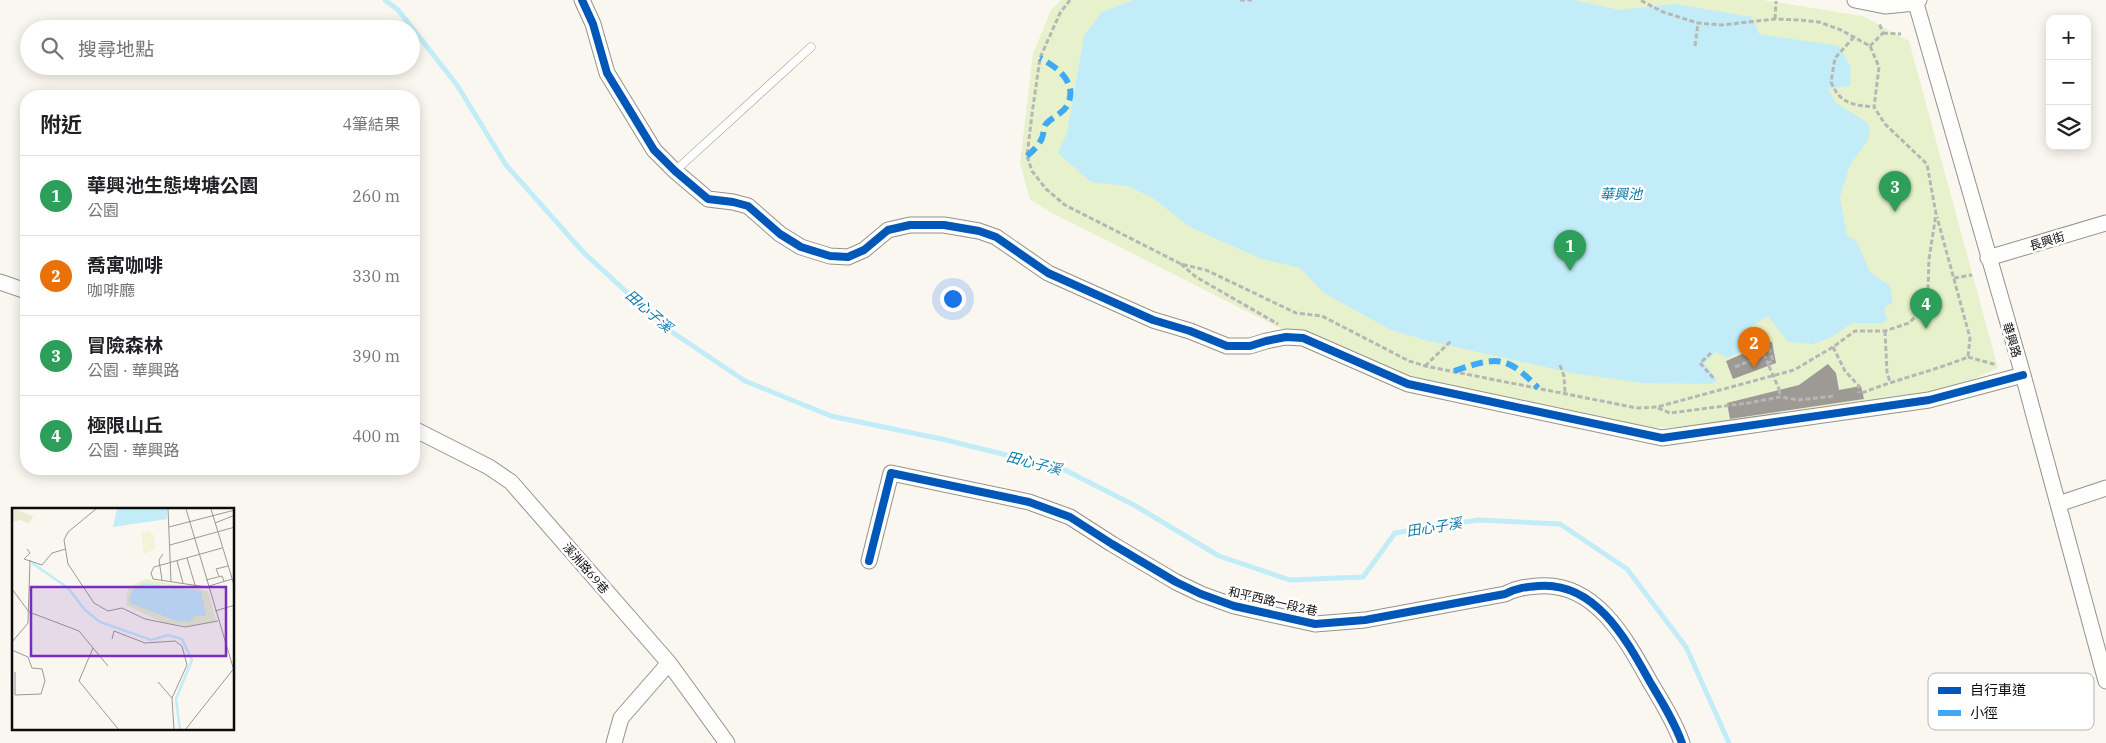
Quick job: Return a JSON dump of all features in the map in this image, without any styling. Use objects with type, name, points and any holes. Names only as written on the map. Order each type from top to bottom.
[{"type":"street","points":[[582,0],[593,24],[607,73],[654,150],[675,172],[708,199],[748,206],[764,222],[794,243],[830,256],[848,257],[864,250],[888,230],[910,225],[944,225],[979,231],[996,237],[1048,273],[1153,320],[1190,331],[1227,346],[1250,346],[1266,340],[1286,337],[1303,338],[1408,384],[1662,438],[1928,400],[2023,375]]},
{"type":"street","points":[[1855,0],[1885,6],[1916,1]]},
{"type":"street","name":"華興路","points":[[1916,1],[2023,375],[2106,681]]},
{"type":"street","name":"長興街","points":[[1988,258],[2106,223]]},
{"type":"street","points":[[0,282],[20,288]]},
{"type":"street","name":"溪洲路69巷","points":[[420,432],[489,468],[511,482],[669,663],[727,743]]},
{"type":"street","name":"和平西路一段2巷","points":[[869,561],[891,473],[1029,502],[1070,516],[1136,559],[1201,594],[1234,606],[1315,624],[1365,620],[1505,594],[1515,588],[1553,585],[1582,596],[1609,617],[1627,642],[1674,723],[1682,743]]},
{"type":"street","points":[[2058,504],[2106,488]]},
{"type":"street","points":[[614,743],[621,718],[669,663]]},
{"type":"lane","points":[[675,172],[811,47]]},
{"type":"path","points":[[1070,0],[1060,13],[1040,58],[1027,156],[1032,171],[1046,189],[1065,205],[1181,264],[1206,270],[1296,313],[1322,316],[1409,360],[1425,366],[1637,408],[1657,408],[1794,370],[1833,348],[1855,331],[1885,332],[1909,323],[1920,312],[1928,289],[1929,259],[1936,214]]},
{"type":"path","points":[[1240,0],[1252,0]]},
{"type":"path","points":[[1640,0],[1678,18],[1698,23],[1722,25],[1775,19],[1820,22],[1870,46],[1879,67],[1874,107],[1885,124],[1927,164],[1936,214],[1970,338],[1968,357]]},
{"type":"path","points":[[1775,19],[1776,1]]},
{"type":"path","points":[[1695,46],[1698,23]]},
{"type":"path","points":[[1878,23],[1883,33]]},
{"type":"path","points":[[1870,46],[1883,33],[1901,34]]},
{"type":"path","points":[[1854,37],[1834,58],[1831,82],[1840,98],[1852,105],[1874,107]]},
{"type":"path","points":[[1181,264],[1196,277],[1280,324]]},
{"type":"path","points":[[1954,278],[1972,275]]},
{"type":"path","points":[[1885,332],[1887,372],[1890,382]]},
{"type":"path","points":[[1425,366],[1451,341]]},
{"type":"path","points":[[1768,365],[1773,361],[1770,347]]},
{"type":"path","points":[[1833,348],[1846,371],[1859,386],[1859,393]]},
{"type":"path","points":[[1711,353],[1700,363],[1715,380]]},
{"type":"path","points":[[1736,367],[1764,356],[1779,389],[1780,397]]},
{"type":"path","points":[[1852,394],[1948,365],[1968,357],[1997,364]]},
{"type":"path","points":[[1560,365],[1564,376],[1565,393]]},
{"type":"path","points":[[1657,408],[1670,413],[1748,404],[1780,397],[1799,400],[1839,396]]},
{"type":"green space","name":"華興池","points":[[1061,0],[1763,0],[1863,16],[1909,41],[1998,368],[1971,380],[1918,395],[1688,427],[1641,428],[1414,382],[1314,335],[1282,329],[1054,214],[1030,200],[1020,163],[1033,54],[1051,10]]},
{"type":"water","name":"華興池","points":[[1134,0],[1573,0],[1619,10],[1675,4],[1752,17],[1759,34],[1839,46],[1851,67],[1850,86],[1828,89],[1836,103],[1867,122],[1870,130],[1868,140],[1850,165],[1840,197],[1847,235],[1857,242],[1870,272],[1890,286],[1893,302],[1884,309],[1887,319],[1884,323],[1852,323],[1832,337],[1813,344],[1788,342],[1768,316],[1752,326],[1755,346],[1727,358],[1716,352],[1704,363],[1717,380],[1712,384],[1643,383],[1572,373],[1429,341],[1391,330],[1324,293],[1300,268],[1259,258],[1190,227],[1151,197],[1128,186],[1091,182],[1058,153],[1067,133],[1084,36],[1102,12]]},
{"type":"building","points":[[1756,340],[1772,342],[1776,363],[1733,379],[1726,361],[1758,347]]},
{"type":"building","points":[[1828,364],[1836,373],[1839,390],[1861,386],[1864,399],[1730,419],[1727,403],[1799,385]]},
{"type":"waterway","name":"田心子溪","points":[[385,0],[398,10],[406,20]]},
{"type":"waterway","name":"田心子溪","points":[[420,38],[457,85],[506,165],[584,253],[666,328],[745,381],[831,416],[946,440],[1063,469],[1134,505],[1219,556],[1290,580],[1363,577],[1395,533],[1478,520],[1560,524],[1627,569],[1686,647],[1729,743]]},
{"type":"marked path","points":[[1027,156],[1041,141],[1046,124],[1065,109],[1070,98],[1070,90],[1064,77],[1053,66],[1040,58]]},
{"type":"marked path","points":[[1454,371],[1480,363],[1500,362],[1517,369],[1538,388]]},
{"type":"cycle path","points":[[582,0],[593,24],[607,73],[654,150],[708,199],[748,206],[780,234],[801,247],[830,256],[848,257],[864,250],[888,230],[910,225],[944,225],[979,231],[996,237],[1048,273],[1153,320],[1190,331],[1227,346],[1250,346],[1286,337],[1303,338],[1408,384],[1662,438],[1929,400],[2023,375]]},
{"type":"cycle path","points":[[869,561],[891,473],[1029,502],[1070,517],[1176,582],[1201,594],[1234,606],[1315,624],[1365,620],[1505,594],[1525,587],[1558,587],[1576,593],[1592,603],[1619,631],[1668,712],[1682,743]]},
{"type":"place","name":"冒險森林","points":[[1895,212]]},
{"type":"place","name":"華興池生態埤塘公園","points":[[1570,271]]},
{"type":"place","name":"極限山丘","points":[[1926,329]]},
{"type":"place","name":"喬寓咖啡","points":[[1754,368]]}]
